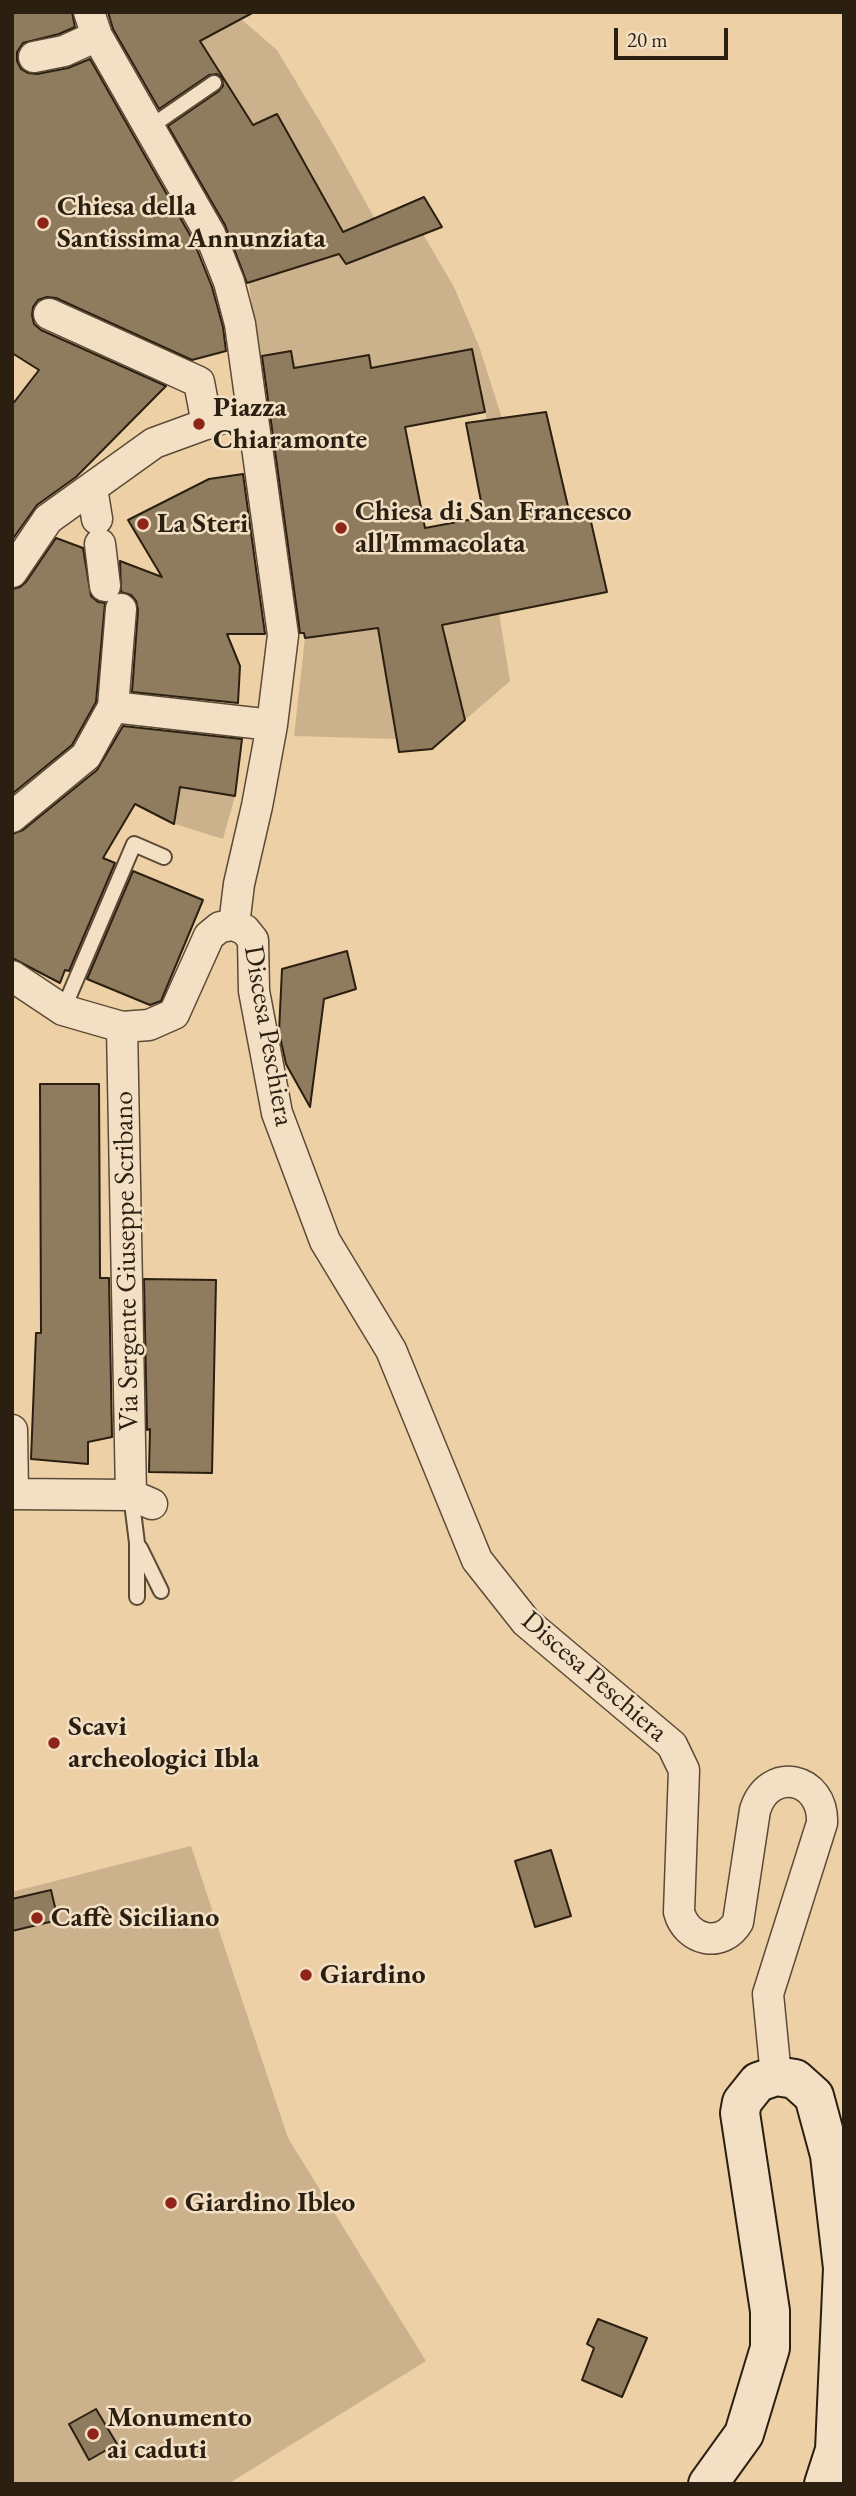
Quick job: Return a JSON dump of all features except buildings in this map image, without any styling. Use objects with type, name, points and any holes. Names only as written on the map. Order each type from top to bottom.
[{"type":"street","points":[[21,60],[64,51],[93,24]]},
{"type":"street","name":"Discesa Peschiera","points":[[93,24],[210,234],[229,282],[243,348],[283,635],[272,726],[239,884],[234,925],[245,930],[253,940],[254,991],[277,1113],[325,1241],[390,1350],[477,1560],[526,1622],[672,1745],[680,1758],[684,1770],[680,1912],[681,1920],[691,1933],[713,1940],[728,1934],[738,1922],[755,1810],[766,1790],[779,1783],[793,1782],[811,1791],[821,1804],[822,1823],[768,1994],[776,2076]]},
{"type":"street","points":[[49,314],[199,382],[207,424]]},
{"type":"street","points":[[12,572],[48,519],[154,443],[250,408]]},
{"type":"street","points":[[12,817],[86,756],[113,707],[113,598],[98,532],[92,488]]},
{"type":"street","points":[[113,707],[272,726]]},
{"type":"street","points":[[12,976],[63,1010],[122,1027],[149,1024],[174,1014],[209,936],[220,927],[234,925]]},
{"type":"street","name":"Via Sergente Giuseppe Scribano","points":[[122,1027],[141,1500]]},
{"type":"street","points":[[12,1430],[13,1494],[141,1500]]},
{"type":"street","points":[[708,2484],[744,2434],[770,2348],[770,2311],[740,2113],[742,2102],[749,2091],[758,2082],[776,2076],[795,2080],[806,2087],[817,2104],[830,2155],[842,2255],[835,2450],[824,2484]]},
{"type":"lane","points":[[150,127],[214,83]]},
{"type":"lane","points":[[63,1010],[134,844],[164,857]]},
{"type":"lane","points":[[137,1597],[137,1543],[141,1500]]},
{"type":"lane","points":[[137,1543],[161,1591]]},
{"type":"shaded area","points":[[241,19],[277,50],[375,219],[342,232],[306,163],[253,190],[293,144],[277,114],[253,125],[200,41]]},
{"type":"shaded area","points":[[423,234],[454,287],[479,346],[502,418],[487,421],[471,349],[371,369],[368,356],[294,368],[291,351],[258,357],[249,283],[339,254],[347,264]]},
{"type":"shaded area","points":[[499,613],[510,681],[465,720],[442,625]]},
{"type":"shaded area","points":[[378,628],[397,739],[294,736],[305,638]]},
{"type":"shaded area","points":[[180,787],[235,796],[223,839],[175,824]]},
{"type":"shaded area","name":"Giardino Ibleo","points":[[191,1846],[288,2138],[426,2361],[228,2484],[12,2484],[12,1892]]},
{"type":"place","name":"Chiesa della Santissima Annunziata","points":[[43,223]]},
{"type":"place","name":"Piazza Chiaramonte","points":[[199,424]]},
{"type":"place","name":"La Steri","points":[[143,524]]},
{"type":"place","name":"Chiesa di San Francesco all'Immacolata","points":[[341,528]]},
{"type":"place","name":"Scavi archeologici Ibla","points":[[54,1743]]},
{"type":"place","name":"Caffè Siciliano","points":[[37,1918]]},
{"type":"place","name":"Giardino","points":[[306,1975]]},
{"type":"place","name":"Giardino Ibleo","points":[[171,2203]]},
{"type":"place","name":"Monumento ai caduti","points":[[93,2434]]}]
